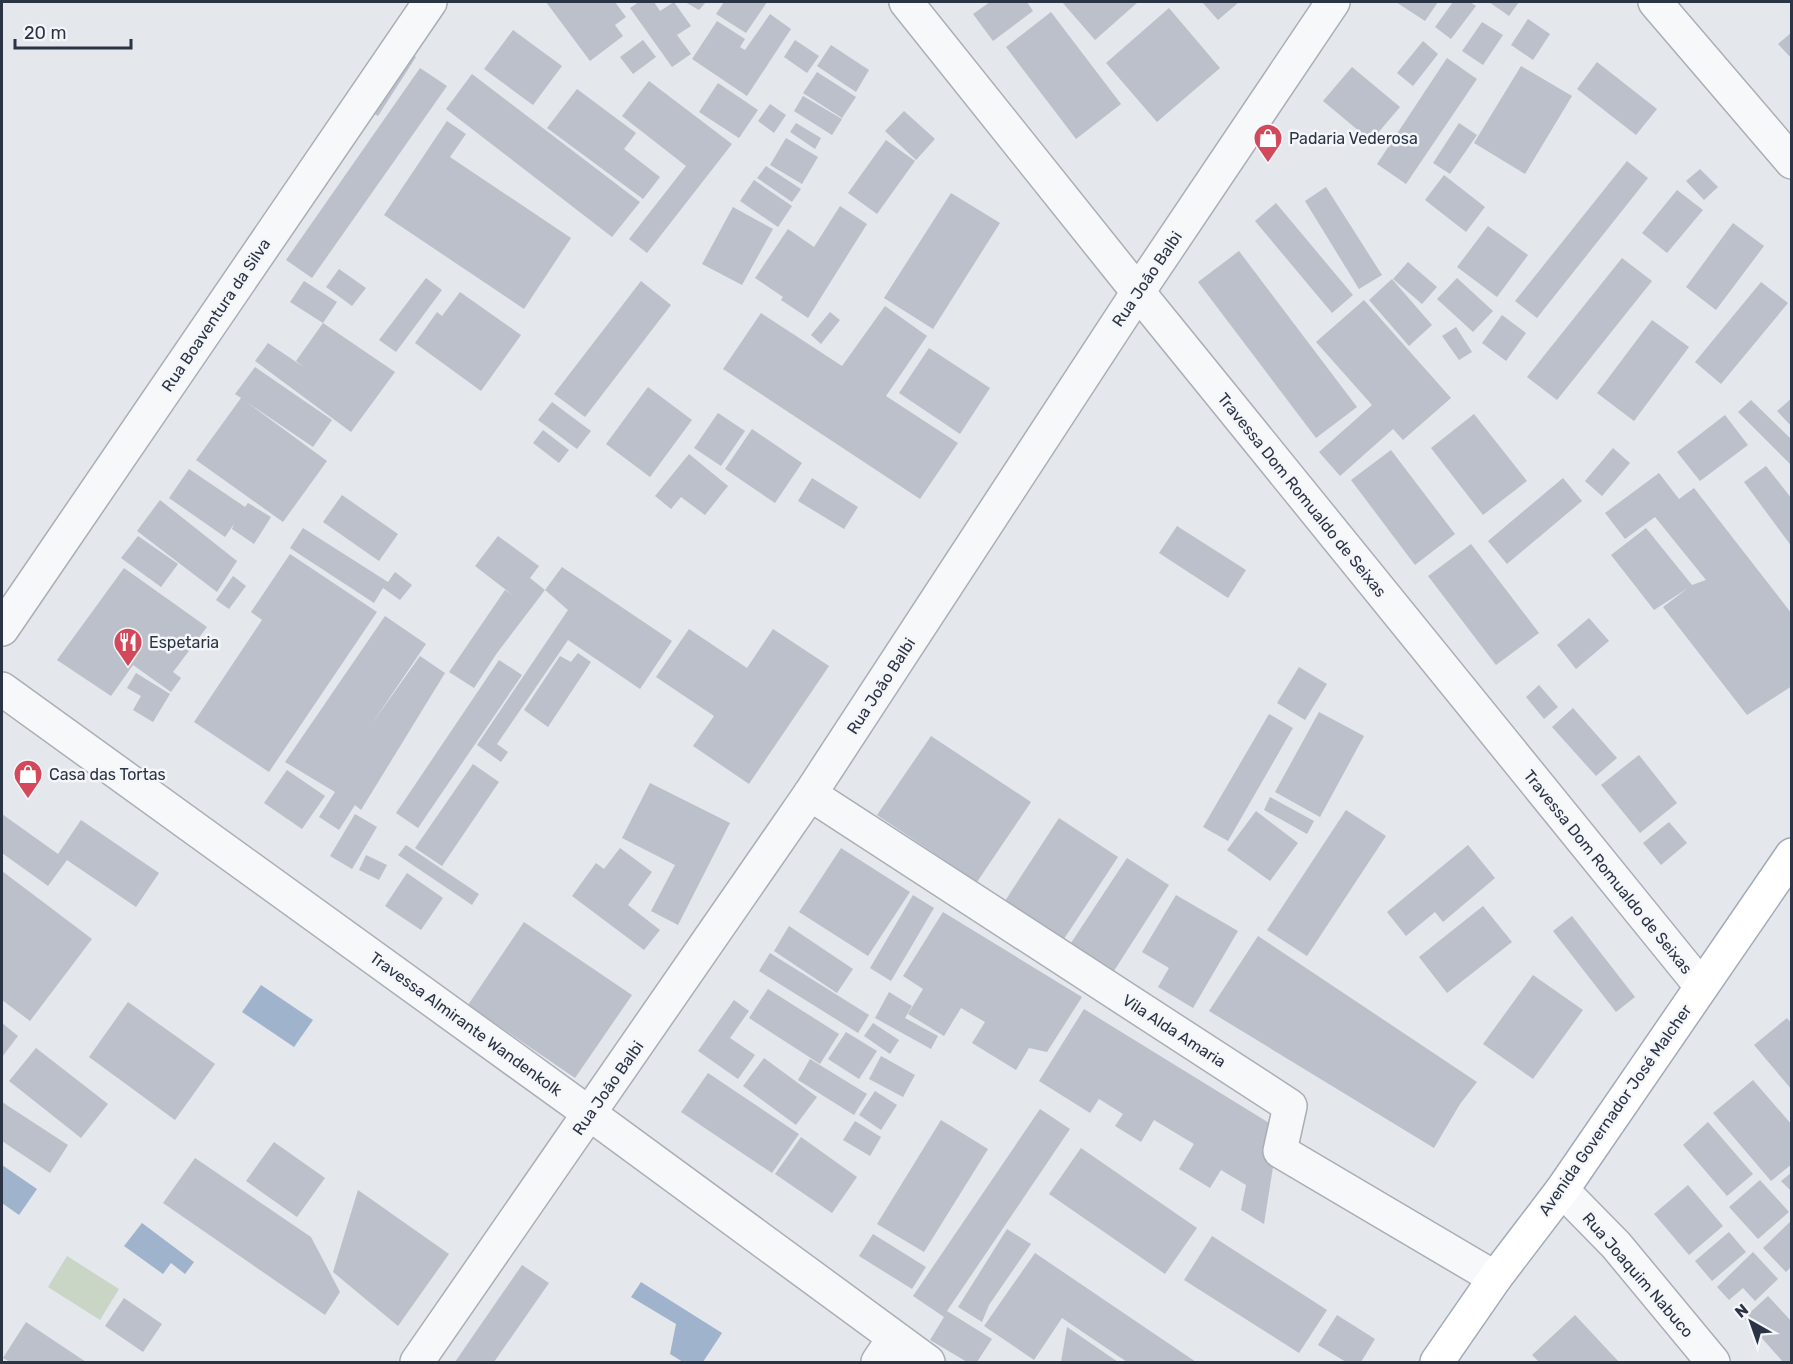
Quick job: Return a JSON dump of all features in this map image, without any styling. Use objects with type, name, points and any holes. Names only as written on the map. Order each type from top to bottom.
[{"type":"main road","name":"Avenida Governador José Malcher","points":[[1437,1362],[1562,1190],[1791,855]]},
{"type":"street","name":"Rua Boaventura da Silva","points":[[2,629],[430,2]]},
{"type":"street","name":"Travessa Dom Romualdo de Seixas","points":[[906,2],[1701,986]]},
{"type":"street","name":"Rua João Balbi","points":[[417,1362],[810,794],[1138,292],[1333,2]]},
{"type":"street","points":[[1655,2],[1791,162]]},
{"type":"street","name":"Travessa Almirante Wandenkolk","points":[[2,689],[590,1114],[886,1350],[928,1362]]},
{"type":"street","name":"Vila Alda Amaria","points":[[810,794],[1290,1106],[1280,1151],[1496,1278]]},
{"type":"street","name":"Rua Joaquim Nabuco","points":[[1562,1190],[1616,1245],[1713,1362]]},
{"type":"green space","points":[[67,1256],[119,1289],[100,1320],[48,1287]]},
{"type":"water","points":[[261,985],[313,1020],[294,1047],[242,1012]]},
{"type":"water","points":[[2,1165],[37,1189],[19,1215],[2,1203]]},
{"type":"water","points":[[142,1223],[194,1262],[185,1274],[171,1263],[163,1274],[124,1246]]},
{"type":"water","points":[[641,1282],[722,1333],[703,1362],[683,1362],[670,1354],[676,1324],[631,1297]]},
{"type":"building","points":[[546,2],[615,2],[626,17],[615,25],[623,36],[590,61]]},
{"type":"building","points":[[639,2],[654,2],[660,11],[674,2],[691,26],[677,35],[691,54],[672,67],[630,8]]},
{"type":"building","points":[[685,2],[706,2],[699,10]]},
{"type":"building","points":[[724,2],[767,2],[746,33],[716,14]]},
{"type":"building","points":[[990,2],[1027,2],[1033,11],[993,41],[973,14]]},
{"type":"building","points":[[1062,2],[1138,2],[1095,40]]},
{"type":"building","points":[[1202,2],[1239,2],[1218,20]]},
{"type":"building","points":[[1396,2],[1438,2],[1425,21]]},
{"type":"building","points":[[1453,2],[1470,2],[1476,6],[1451,39],[1435,27]]},
{"type":"building","points":[[1489,2],[1519,2],[1509,16]]},
{"type":"building","points":[[1169,8],[1220,68],[1157,122],[1106,63]]},
{"type":"building","points":[[1051,12],[1121,104],[1076,139],[1006,47]]},
{"type":"building","points":[[770,14],[791,29],[747,96],[692,59],[717,21],[745,39],[740,47],[745,50]]},
{"type":"building","points":[[1528,19],[1550,34],[1533,60],[1511,45]]},
{"type":"building","points":[[1482,22],[1503,35],[1483,65],[1462,51]]},
{"type":"building","points":[[513,30],[562,66],[533,105],[484,69]]},
{"type":"building","points":[[1792,32],[1792,59],[1778,44]]},
{"type":"building","points":[[643,40],[656,57],[633,74],[620,57]]},
{"type":"building","points":[[795,40],[819,56],[807,73],[784,57]]},
{"type":"building","points":[[1423,41],[1438,54],[1413,86],[1397,73]]},
{"type":"building","points":[[831,45],[869,70],[856,92],[817,66]]},
{"type":"building","points":[[401,46],[416,57],[378,116],[362,106]]},
{"type":"building","points":[[1447,58],[1477,79],[1406,184],[1377,164]]},
{"type":"building","points":[[1597,62],[1657,109],[1636,135],[1577,89]]},
{"type":"building","points":[[1521,66],[1572,96],[1525,174],[1474,143]]},
{"type":"building","points":[[1352,67],[1400,107],[1371,141],[1323,101]]},
{"type":"building","points":[[420,68],[447,86],[312,278],[286,260]]},
{"type":"building","points":[[817,72],[856,97],[842,118],[803,93]]},
{"type":"building","points":[[472,74],[640,202],[612,237],[446,109]]},
{"type":"building","points":[[649,81],[732,144],[647,253],[629,239],[686,166],[622,116]]},
{"type":"building","points":[[718,83],[758,110],[739,138],[699,112]]},
{"type":"building","points":[[577,89],[636,133],[624,149],[660,177],[643,199],[547,128]]},
{"type":"building","points":[[803,96],[842,119],[832,135],[794,111]]},
{"type":"building","points":[[770,104],[786,115],[774,133],[758,121]]},
{"type":"building","points":[[904,111],[935,139],[916,160],[885,131]]},
{"type":"building","points":[[447,121],[466,134],[450,157],[571,238],[524,309],[384,215]]},
{"type":"building","points":[[796,123],[821,138],[815,149],[790,132]]},
{"type":"building","points":[[1459,123],[1477,135],[1450,174],[1433,163]]},
{"type":"building","points":[[786,138],[818,157],[802,184],[770,165]]},
{"type":"building","points":[[886,140],[915,161],[877,214],[848,193]]},
{"type":"building","points":[[1627,161],[1648,178],[1537,318],[1515,301]]},
{"type":"building","points":[[766,166],[801,189],[792,202],[757,178]]},
{"type":"building","points":[[1700,169],[1718,187],[1704,200],[1686,181]]},
{"type":"building","points":[[1444,175],[1485,207],[1466,232],[1425,200]]},
{"type":"building","points":[[754,180],[792,206],[778,227],[740,201]]},
{"type":"building","points":[[1326,187],[1382,275],[1359,289],[1305,201]]},
{"type":"building","points":[[1677,190],[1703,210],[1667,253],[1642,233]]},
{"type":"building","points":[[951,193],[1000,223],[933,329],[884,298]]},
{"type":"building","points":[[1276,203],[1353,295],[1332,313],[1255,221]]},
{"type":"building","points":[[840,206],[867,224],[808,318],[781,300],[783,297],[755,278],[788,229],[814,247]]},
{"type":"building","points":[[733,207],[773,229],[742,285],[702,264]]},
{"type":"building","points":[[1733,223],[1764,246],[1716,310],[1686,287]]},
{"type":"building","points":[[1488,226],[1528,255],[1497,297],[1457,267]]},
{"type":"building","points":[[1239,251],[1357,407],[1316,438],[1198,282]]},
{"type":"building","points":[[1622,258],[1652,281],[1557,400],[1527,377]]},
{"type":"building","points":[[1408,262],[1437,287],[1422,304],[1393,279]]},
{"type":"building","points":[[339,269],[366,288],[352,306],[326,287]]},
{"type":"building","points":[[426,278],[442,290],[396,352],[379,340]]},
{"type":"building","points":[[1457,278],[1493,311],[1473,332],[1437,299]]},
{"type":"building","points":[[1392,279],[1432,325],[1409,346],[1369,300]]},
{"type":"building","points":[[304,281],[337,302],[323,323],[290,302]]},
{"type":"building","points":[[641,281],[671,305],[585,417],[554,394]]},
{"type":"building","points":[[1761,282],[1788,303],[1721,384],[1695,362]]},
{"type":"building","points":[[460,292],[521,335],[481,391],[415,343],[437,312],[442,316]]},
{"type":"building","points":[[1364,300],[1451,398],[1403,440],[1393,429],[1340,476],[1319,452],[1372,405],[1316,342]]},
{"type":"building","points":[[885,306],[927,336],[886,396],[958,443],[920,499],[723,369],[761,313],[842,366]]},
{"type":"building","points":[[830,312],[840,320],[821,344],[811,335]]},
{"type":"building","points":[[1502,315],[1526,333],[1506,361],[1482,343]]},
{"type":"building","points":[[1652,320],[1689,347],[1634,421],[1597,393]]},
{"type":"building","points":[[323,323],[395,372],[351,432],[255,361],[268,343],[305,368],[296,361]]},
{"type":"building","points":[[1456,327],[1472,352],[1459,360],[1442,336]]},
{"type":"building","points":[[929,348],[990,388],[960,434],[899,393]]},
{"type":"building","points":[[255,367],[332,420],[313,447],[245,401],[327,461],[283,522],[196,460],[241,398],[235,394]]},
{"type":"building","points":[[648,387],[692,420],[650,477],[606,444]]},
{"type":"building","points":[[1792,398],[1792,427],[1777,411]]},
{"type":"building","points":[[1751,400],[1792,440],[1792,463],[1790,464],[1738,412]]},
{"type":"building","points":[[552,402],[591,431],[577,449],[538,420]]},
{"type":"building","points":[[718,413],[745,431],[721,466],[694,448]]},
{"type":"building","points":[[1474,414],[1527,481],[1483,515],[1431,448]]},
{"type":"building","points":[[1725,415],[1748,445],[1700,481],[1677,452]]},
{"type":"building","points":[[752,429],[802,463],[775,503],[725,469]]},
{"type":"building","points":[[543,430],[569,450],[559,463],[533,443]]},
{"type":"building","points":[[1613,448],[1630,463],[1602,496],[1585,481]]},
{"type":"building","points":[[1391,450],[1455,534],[1415,565],[1351,480]]},
{"type":"building","points":[[689,454],[728,486],[705,515],[681,497],[671,509],[655,496]]},
{"type":"building","points":[[1766,466],[1792,499],[1792,547],[1744,482]]},
{"type":"building","points":[[189,469],[245,507],[248,503],[271,517],[254,544],[232,529],[234,524],[225,537],[169,498]]},
{"type":"building","points":[[1659,473],[1679,499],[1694,488],[1792,614],[1792,686],[1747,715],[1663,607],[1688,588],[1654,610],[1611,555],[1646,528],[1692,585],[1706,580],[1655,517],[1625,539],[1605,513]]},
{"type":"building","points":[[812,478],[858,507],[844,529],[798,501]]},
{"type":"building","points":[[1563,478],[1582,501],[1507,564],[1488,541]]},
{"type":"building","points":[[342,495],[398,534],[379,561],[323,522]]},
{"type":"building","points":[[160,500],[237,561],[217,592],[137,531]]},
{"type":"building","points":[[1177,526],[1246,570],[1228,598],[1159,553]]},
{"type":"building","points":[[303,528],[388,582],[395,572],[412,585],[400,600],[383,588],[374,603],[290,548]]},
{"type":"building","points":[[138,536],[178,564],[161,587],[121,558]]},
{"type":"building","points":[[498,536],[539,566],[530,578],[545,590],[497,653],[474,688],[449,672],[505,590],[514,596],[475,566]]},
{"type":"building","points":[[1471,544],[1539,633],[1496,665],[1428,576]]},
{"type":"building","points":[[290,554],[377,612],[269,772],[194,722],[262,620],[251,612]]},
{"type":"building","points":[[562,567],[672,641],[640,689],[568,640],[497,744],[508,752],[501,762],[477,745],[568,610],[545,590]]},
{"type":"building","points":[[124,568],[207,627],[173,672],[181,678],[171,692],[133,665],[111,696],[57,660]]},
{"type":"building","points":[[233,576],[246,586],[229,609],[216,600]]},
{"type":"building","points":[[385,616],[426,644],[371,725],[420,656],[445,673],[361,810],[355,805],[339,830],[319,817],[335,792],[285,762]]},
{"type":"building","points":[[1589,618],[1609,641],[1576,669],[1557,645]]},
{"type":"building","points":[[689,629],[747,668],[773,629],[829,666],[749,784],[693,746],[714,716],[656,677]]},
{"type":"building","points":[[578,653],[591,662],[548,727],[524,710],[560,656],[571,662]]},
{"type":"building","points":[[499,660],[522,675],[418,828],[396,813]]},
{"type":"building","points":[[1299,667],[1327,684],[1305,720],[1277,703]]},
{"type":"building","points":[[136,673],[170,694],[153,722],[133,710],[141,696],[127,688]]},
{"type":"building","points":[[1539,685],[1558,707],[1544,719],[1526,697]]},
{"type":"building","points":[[1573,708],[1617,758],[1596,776],[1552,727]]},
{"type":"building","points":[[1319,712],[1364,736],[1320,817],[1275,792]]},
{"type":"building","points":[[1269,714],[1293,728],[1228,841],[1203,827]]},
{"type":"building","points":[[931,736],[1031,802],[977,882],[877,815]]},
{"type":"building","points":[[1639,755],[1677,803],[1640,833],[1601,785]]},
{"type":"building","points":[[473,764],[499,782],[442,866],[415,848]]},
{"type":"building","points":[[287,770],[325,796],[302,829],[264,803]]},
{"type":"building","points":[[650,783],[730,823],[678,925],[651,911],[675,865],[622,838]]},
{"type":"building","points":[[1270,797],[1314,821],[1307,834],[1264,810]]},
{"type":"building","points":[[1346,810],[1386,836],[1307,956],[1267,930]]},
{"type":"building","points":[[1256,811],[1298,843],[1270,881],[1227,850]]},
{"type":"building","points":[[2,814],[58,854],[81,820],[159,873],[136,907],[67,860],[48,886],[2,853]]},
{"type":"building","points":[[355,814],[377,827],[352,869],[330,856]]},
{"type":"building","points":[[1059,818],[1118,857],[1060,945],[1001,907]]},
{"type":"building","points":[[1669,822],[1687,843],[1661,865],[1643,843]]},
{"type":"building","points":[[406,845],[479,894],[472,905],[398,855]]},
{"type":"building","points":[[1468,845],[1495,878],[1443,922],[1435,912],[1406,936],[1387,912]]},
{"type":"building","points":[[620,848],[652,872],[628,905],[660,930],[644,950],[572,896],[596,863],[604,869]]},
{"type":"building","points":[[841,848],[910,892],[868,956],[799,912]]},
{"type":"building","points":[[366,855],[387,865],[379,880],[359,870]]},
{"type":"building","points":[[1127,858],[1169,885],[1112,974],[1069,946]]},
{"type":"building","points":[[2,871],[92,939],[30,1021],[2,1000]]},
{"type":"building","points":[[407,873],[443,898],[421,930],[385,906]]},
{"type":"building","points":[[913,895],[934,908],[891,981],[870,968]]},
{"type":"building","points":[[1176,895],[1238,931],[1193,1008],[1158,987],[1169,968],[1142,952]]},
{"type":"building","points":[[1483,906],[1512,942],[1447,993],[1419,957]]},
{"type":"building","points":[[943,912],[1082,997],[1047,1052],[1029,1048],[1016,1070],[972,1043],[985,1022],[961,1008],[944,1036],[908,1014],[923,989],[903,976]]},
{"type":"building","points":[[1572,916],[1635,997],[1616,1012],[1553,931]]},
{"type":"building","points":[[524,922],[632,995],[575,1078],[468,1005]]},
{"type":"building","points":[[789,926],[853,969],[837,993],[774,951]]},
{"type":"building","points":[[1258,936],[1477,1082],[1460,1104],[1434,1148],[1209,1011]]},
{"type":"building","points":[[770,953],[869,1015],[858,1033],[759,971]]},
{"type":"building","points":[[1533,975],[1583,1010],[1533,1079],[1483,1044]]},
{"type":"building","points":[[768,989],[839,1034],[820,1064],[749,1018]]},
{"type":"building","points":[[889,992],[912,1006],[905,1018],[938,1036],[931,1049],[875,1018]]},
{"type":"building","points":[[734,1000],[749,1011],[730,1038],[755,1055],[738,1079],[698,1051]]},
{"type":"building","points":[[128,1002],[215,1064],[175,1120],[89,1057]]},
{"type":"building","points":[[1084,1009],[1279,1129],[1264,1224],[1241,1210],[1246,1185],[1221,1170],[1210,1188],[1179,1169],[1194,1144],[1154,1120],[1141,1142],[1115,1126],[1123,1114],[1099,1099],[1090,1113],[1039,1081]]},
{"type":"building","points":[[1787,1018],[1792,1024],[1792,1090],[1754,1045]]},
{"type":"building","points":[[2,1023],[18,1036],[2,1057]]},
{"type":"building","points":[[873,1023],[899,1040],[890,1054],[864,1036]]},
{"type":"building","points":[[846,1032],[877,1051],[859,1079],[828,1059]]},
{"type":"building","points":[[36,1048],[108,1104],[81,1138],[9,1081]]},
{"type":"building","points":[[881,1056],[915,1075],[903,1097],[869,1079]]},
{"type":"building","points":[[764,1058],[817,1097],[796,1125],[743,1086]]},
{"type":"building","points":[[810,1059],[867,1094],[854,1115],[798,1080]]},
{"type":"building","points":[[708,1073],[799,1134],[772,1173],[681,1112]]},
{"type":"building","points":[[1753,1080],[1792,1125],[1792,1164],[1771,1181],[1713,1113]]},
{"type":"building","points":[[875,1091],[897,1105],[881,1130],[859,1115]]},
{"type":"building","points":[[2,1102],[68,1145],[50,1173],[2,1141]]},
{"type":"building","points":[[1040,1109],[1070,1129],[947,1311],[992,1339],[977,1362],[967,1362],[930,1340],[944,1317],[913,1296]]},
{"type":"building","points":[[941,1120],[988,1149],[924,1252],[877,1224]]},
{"type":"building","points":[[855,1121],[881,1137],[870,1156],[843,1140]]},
{"type":"building","points":[[1708,1122],[1753,1174],[1727,1196],[1683,1145]]},
{"type":"building","points":[[801,1137],[857,1177],[832,1213],[775,1174]]},
{"type":"building","points":[[274,1142],[325,1178],[297,1217],[246,1181]]},
{"type":"building","points":[[1081,1148],[1197,1228],[1165,1274],[1049,1194]]},
{"type":"building","points":[[195,1158],[311,1237],[340,1292],[325,1315],[163,1203]]},
{"type":"building","points":[[1792,1172],[1792,1192],[1781,1181]]},
{"type":"building","points":[[1760,1180],[1789,1212],[1758,1239],[1729,1207]]},
{"type":"building","points":[[1688,1185],[1723,1226],[1689,1255],[1654,1214]]},
{"type":"building","points":[[358,1190],[449,1254],[398,1326],[333,1272]]},
{"type":"building","points":[[1792,1220],[1792,1266],[1786,1272],[1763,1248]]},
{"type":"building","points":[[1007,1229],[1031,1244],[989,1305],[982,1322],[958,1307]]},
{"type":"building","points":[[1729,1232],[1746,1252],[1712,1281],[1695,1261]]},
{"type":"building","points":[[873,1234],[926,1267],[912,1289],[859,1256]]},
{"type":"building","points":[[1212,1236],[1327,1310],[1299,1353],[1184,1280]]},
{"type":"building","points":[[1753,1252],[1778,1279],[1755,1301],[1743,1288],[1729,1300],[1717,1287]]},
{"type":"building","points":[[1035,1253],[1196,1362],[1127,1362],[1062,1318],[1034,1360],[984,1326]]},
{"type":"building","points":[[522,1265],[549,1283],[494,1362],[455,1362]]},
{"type":"building","points":[[1768,1296],[1792,1322],[1792,1362],[1783,1362],[1744,1318]]},
{"type":"building","points":[[124,1298],[162,1324],[143,1352],[105,1326]]},
{"type":"building","points":[[1337,1315],[1375,1339],[1361,1362],[1346,1362],[1318,1345]]},
{"type":"building","points":[[1575,1315],[1619,1362],[1539,1362],[1532,1355]]},
{"type":"building","points":[[26,1322],[86,1362],[10,1362],[3,1358]]},
{"type":"building","points":[[1067,1327],[1118,1362],[1061,1362]]},
{"type":"place","name":"Padaria Vederosa","points":[[1268,164]]},
{"type":"place","name":"Espetaria","points":[[128,668]]},
{"type":"place","name":"Casa das Tortas","points":[[28,800]]}]
